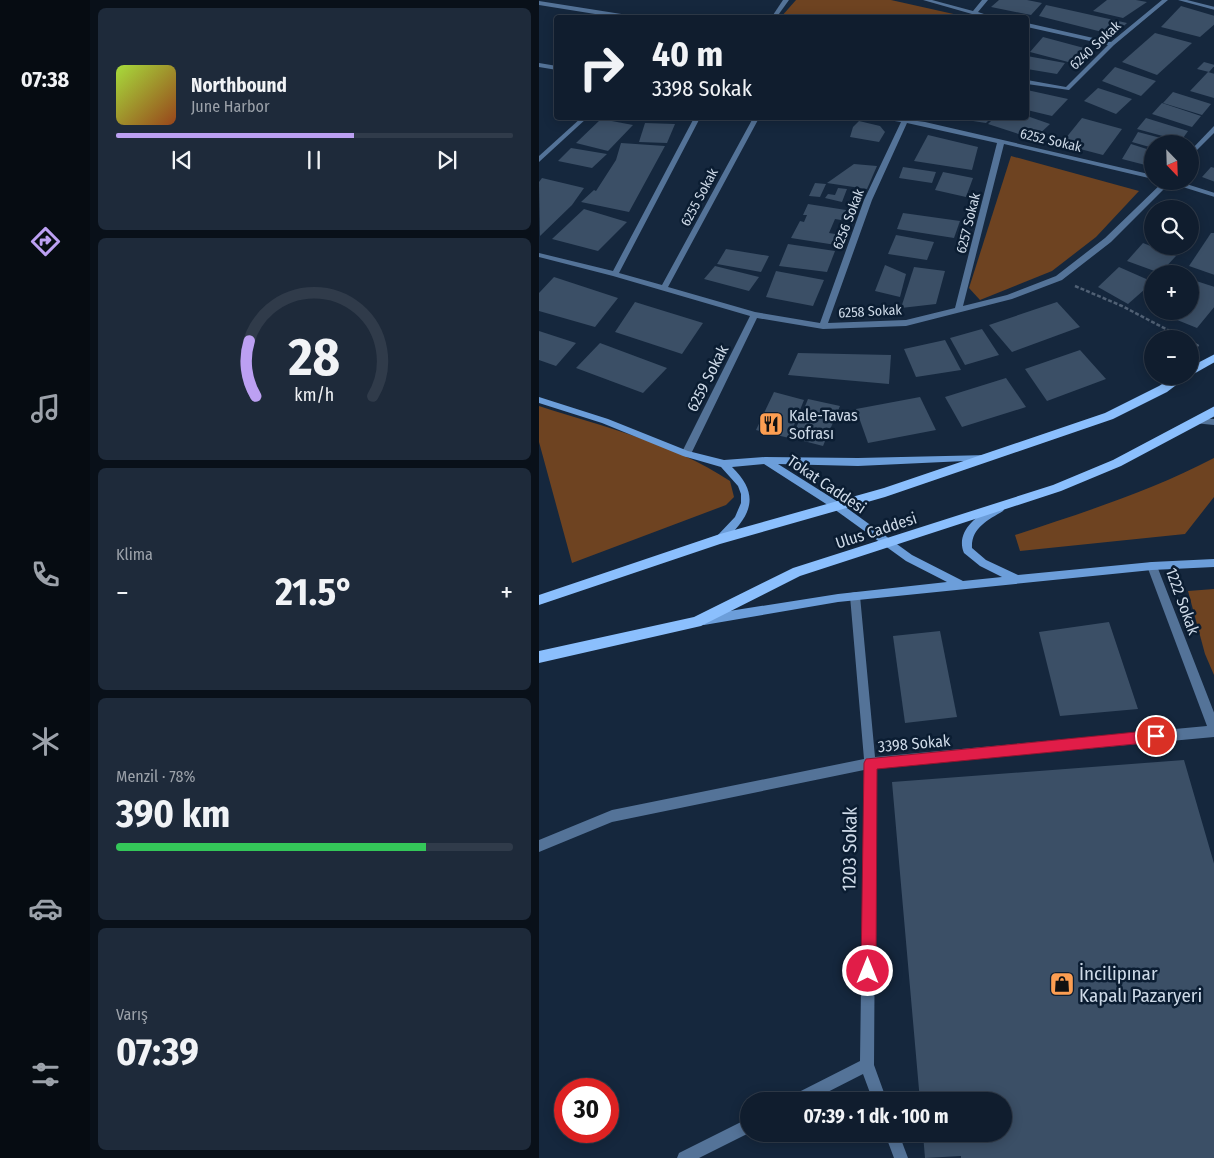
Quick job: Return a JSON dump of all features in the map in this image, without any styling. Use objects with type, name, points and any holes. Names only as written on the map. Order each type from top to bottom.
[{"type":"main road","points":[[1199,366],[1214,357]]},
{"type":"main road","name":"Ulus Caddesi","points":[[539,600],[719,540],[837,506],[992,457],[1109,416],[1169,385]]},
{"type":"main road","name":"Tokat Caddesi","points":[[539,400],[605,421],[686,454],[724,464],[765,460],[837,506],[887,544],[909,558],[962,585]]},
{"type":"main road","name":"Ulus Caddesi","points":[[539,657],[696,622],[797,572],[1057,488],[1117,463],[1197,421],[1214,410]]},
{"type":"main road","points":[[765,460],[858,462],[992,457]]},
{"type":"main road","points":[[719,540],[743,514],[747,493],[738,476],[724,464]]},
{"type":"main road","points":[[1006,504],[975,524],[968,532],[967,550],[974,557],[1017,580]]},
{"type":"main road","points":[[696,622],[855,596],[1152,566],[1214,563]]},
{"type":"street","points":[[775,15],[786,0]]},
{"type":"street","points":[[926,0],[982,15]]},
{"type":"street","points":[[974,13],[985,0]]},
{"type":"street","name":"6240 Sokak","points":[[1029,82],[1067,89],[1112,44],[1165,0]]},
{"type":"street","points":[[1181,0],[1214,9]]},
{"type":"street","points":[[539,3],[614,15]]},
{"type":"street","points":[[1029,25],[1112,44]]},
{"type":"street","points":[[539,65],[554,68]]},
{"type":"street","points":[[539,160],[582,120]]},
{"type":"street","points":[[615,274],[696,120]]},
{"type":"street","name":"6255 Sokak","points":[[664,288],[755,120]]},
{"type":"street","name":"6252 Sokak","points":[[894,120],[925,124],[1144,175]]},
{"type":"street","points":[[925,124],[928,120]]},
{"type":"street","name":"6256 Sokak","points":[[823,326],[867,200],[904,122]]},
{"type":"street","points":[[1199,144],[1214,127]]},
{"type":"street","name":"6257 Sokak","points":[[958,311],[1001,141]]},
{"type":"street","name":"6258 Sokak","points":[[539,255],[615,274],[755,315],[823,326],[906,323],[1009,297],[1059,278],[1108,240],[1159,190]]},
{"type":"street","points":[[1198,190],[1214,195]]},
{"type":"street","name":"6259 Sokak","points":[[686,454],[755,315]]},
{"type":"street","points":[[1197,421],[1214,422]]},
{"type":"street","name":"1222 Sokak","points":[[1152,566],[1214,731]]},
{"type":"street","name":"1203 Sokak","points":[[855,596],[870,763],[867,1065],[878,1092]]},
{"type":"street","name":"3398 Sokak","points":[[539,846],[612,816],[870,763],[1214,731]]},
{"type":"street","points":[[814,1092],[867,1065]]},
{"type":"street","points":[[684,1158],[740,1130]]},
{"type":"street","points":[[895,1142],[901,1158]]},
{"type":"path","points":[[1059,278],[1122,306],[1168,330]]},
{"type":"shaded area","points":[[796,0],[891,0],[958,15],[783,15]]},
{"type":"shaded area","points":[[1011,156],[1139,191],[1096,237],[1052,271],[980,300],[969,288]]},
{"type":"shaded area","points":[[539,406],[638,437],[685,456],[730,481],[734,497],[726,505],[572,563],[539,442]]},
{"type":"shaded area","points":[[1214,458],[1214,497],[1185,534],[1020,551],[1015,535],[1141,491]]},
{"type":"shaded area","points":[[1215,589],[1214,675],[1205,654],[1188,591]]},
{"type":"building","points":[[999,0],[1027,0],[1042,3],[1031,15],[991,7]]},
{"type":"building","points":[[1107,0],[1147,2],[1123,18],[1093,11]]},
{"type":"building","points":[[1046,5],[1127,23],[1114,35],[1039,16]]},
{"type":"building","points":[[1181,6],[1215,16],[1215,24],[1200,37],[1161,27]]},
{"type":"building","points":[[1155,33],[1192,43],[1157,75],[1122,62]]},
{"type":"building","points":[[1043,37],[1084,48],[1072,63],[1030,52]]},
{"type":"building","points":[[1029,56],[1065,63],[1057,74],[1029,69]]},
{"type":"building","points":[[1204,62],[1215,65],[1209,72],[1197,69]]},
{"type":"building","points":[[1115,67],[1156,81],[1141,96],[1102,81]]},
{"type":"building","points":[[1208,72],[1215,74],[1214,98],[1190,91]]},
{"type":"building","points":[[1098,88],[1132,99],[1116,114],[1084,101]]},
{"type":"building","points":[[1029,90],[1068,99],[1052,116],[1029,110]]},
{"type":"building","points":[[1173,92],[1211,104],[1202,115],[1163,103]]},
{"type":"building","points":[[1162,103],[1201,116],[1192,127],[1152,114]]},
{"type":"building","points":[[1029,117],[1050,124],[1034,139],[988,124],[992,120],[1029,120]]},
{"type":"building","points":[[1082,118],[1122,129],[1103,155],[1061,144]]},
{"type":"building","points":[[1146,118],[1188,131],[1185,135],[1159,135],[1137,129]]},
{"type":"building","points":[[600,120],[633,125],[608,151],[576,143]]},
{"type":"building","points":[[966,120],[989,120],[986,123]]},
{"type":"building","points":[[859,121],[880,126],[885,132],[879,142],[850,137],[853,127]]},
{"type":"building","points":[[645,123],[675,124],[667,143],[639,142]]},
{"type":"building","points":[[1138,132],[1149,135],[1144,135],[1144,145],[1132,142]]},
{"type":"building","points":[[928,135],[978,147],[972,170],[914,161]]},
{"type":"building","points":[[621,143],[665,146],[629,212],[581,202],[594,190],[596,191],[616,160]]},
{"type":"building","points":[[1131,144],[1144,148],[1144,165],[1122,159]]},
{"type":"building","points":[[571,148],[607,154],[592,168],[558,161]]},
{"type":"building","points":[[854,164],[877,166],[867,189],[827,183]]},
{"type":"building","points":[[903,167],[936,172],[932,183],[899,178]]},
{"type":"building","points":[[1211,167],[1215,168],[1215,182],[1202,177]]},
{"type":"building","points":[[943,172],[973,178],[966,197],[935,190]]},
{"type":"building","points":[[542,178],[584,188],[572,205],[540,236],[539,182]]},
{"type":"building","points":[[815,183],[826,184],[820,197],[809,196]]},
{"type":"building","points":[[838,188],[847,189],[842,202],[825,198],[828,194],[835,195]]},
{"type":"building","points":[[808,204],[846,210],[841,220],[835,219],[829,233],[841,235],[836,245],[791,238],[800,221],[804,222],[807,215],[803,215]]},
{"type":"building","points":[[584,209],[627,222],[598,251],[552,239]]},
{"type":"building","points":[[903,213],[960,221],[954,238],[897,229]]},
{"type":"building","points":[[1211,233],[1215,233],[1215,275],[1199,269],[1199,265],[1190,265],[1196,255],[1199,255],[1199,251]]},
{"type":"building","points":[[896,235],[934,242],[927,260],[888,254]]},
{"type":"building","points":[[1143,243],[1144,255],[1176,256],[1168,265],[1144,265],[1144,267],[1127,261]]},
{"type":"building","points":[[788,244],[835,251],[827,272],[779,266]]},
{"type":"building","points":[[726,249],[769,256],[761,272],[717,264]]},
{"type":"building","points":[[885,265],[906,274],[900,297],[875,291]]},
{"type":"building","points":[[715,266],[759,277],[749,291],[704,279]]},
{"type":"building","points":[[914,267],[945,271],[936,304],[901,308]]},
{"type":"building","points":[[1119,267],[1144,278],[1144,290],[1128,304],[1098,287]]},
{"type":"building","points":[[776,271],[824,280],[813,306],[766,297]]},
{"type":"building","points":[[554,277],[618,298],[595,327],[539,311],[539,293]]},
{"type":"building","points":[[1199,282],[1215,287],[1215,306],[1197,328],[1177,320],[1199,320]]},
{"type":"building","points":[[635,302],[703,323],[682,354],[615,332]]},
{"type":"building","points":[[1057,302],[1080,327],[1012,352],[989,325]]},
{"type":"building","points":[[982,329],[999,355],[965,365],[950,338]]},
{"type":"building","points":[[539,331],[576,343],[556,366],[539,360]]},
{"type":"building","points":[[945,340],[961,370],[916,377],[904,349]]},
{"type":"building","points":[[600,343],[667,368],[643,393],[576,368]]},
{"type":"building","points":[[1080,350],[1106,379],[1047,401],[1025,369]]},
{"type":"building","points":[[798,353],[891,355],[889,384],[788,375]]},
{"type":"building","points":[[1006,378],[1026,407],[962,427],[945,397]]},
{"type":"building","points":[[774,392],[804,400],[789,438],[756,430]]},
{"type":"building","points":[[920,397],[936,430],[868,443],[856,409]]},
{"type":"building","points":[[808,399],[840,406],[823,446],[792,438]]},
{"type":"building","points":[[1109,622],[1138,709],[1060,716],[1039,632]]},
{"type":"building","points":[[940,631],[957,717],[905,723],[893,636]]},
{"type":"building","name":"İncilipınar Kapalı Pazaryeri","points":[[1184,760],[1215,867],[1215,1158],[961,1158],[961,1156],[925,1158],[924,1142],[1012,1142],[1012,1092],[919,1092],[892,782]]},
{"type":"place","name":"Kale-Tavas Sofrası","points":[[771,424]]},
{"type":"place","name":"İncilipınar Kapalı Pazaryeri","points":[[1062,984]]},
{"type":"route","points":[[868,971],[870,763],[1156,736]]}]
